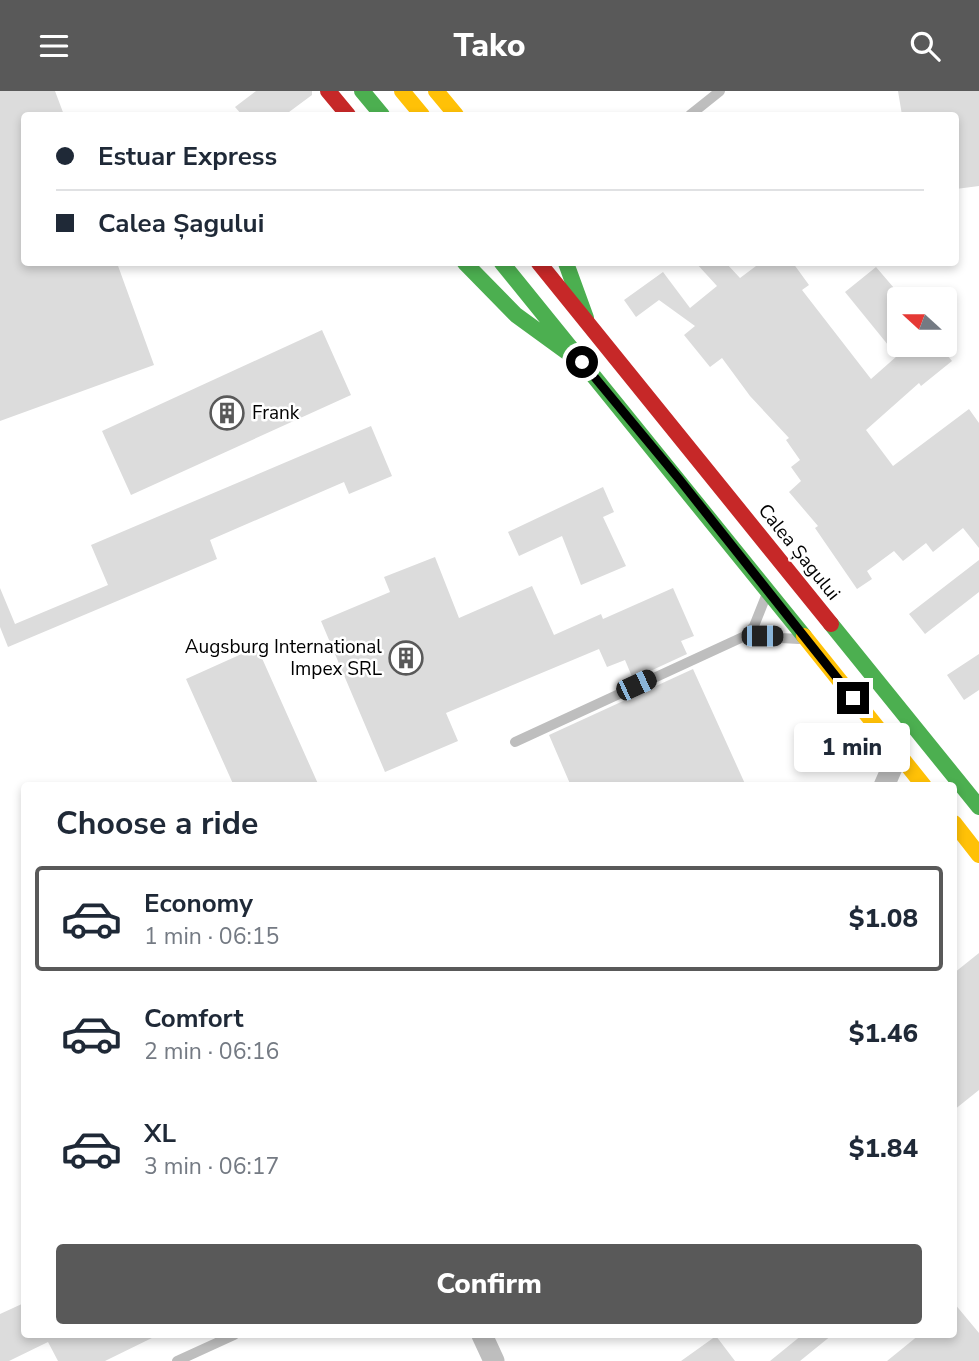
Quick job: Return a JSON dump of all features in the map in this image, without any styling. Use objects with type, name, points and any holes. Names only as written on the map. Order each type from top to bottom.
[{"type":"main road","points":[[328,91],[346,112]]},
{"type":"main road","points":[[362,91],[380,112]]},
{"type":"main road","points":[[402,91],[420,112]]},
{"type":"main road","points":[[436,91],[454,112]]},
{"type":"main road","points":[[468,266],[516,315],[582,362]]},
{"type":"main road","points":[[504,266],[921,782]]},
{"type":"main road","name":"Calea Șagului","points":[[541,266],[979,807]]},
{"type":"main road","name":"Calea Șagului","points":[[567,266],[588,324]]},
{"type":"main road","points":[[957,827],[979,855]]},
{"type":"street","points":[[886,782],[898,754]]},
{"type":"street","points":[[483,1338],[494,1361]]},
{"type":"lane","points":[[694,112],[720,91]]},
{"type":"lane","points":[[744,636],[761,611],[768,590]]},
{"type":"lane","points":[[515,742],[744,636],[779,636],[808,641]]},
{"type":"lane","points":[[177,1361],[227,1338]]},
{"type":"building","points":[[0,91],[55,91],[63,112],[21,112],[21,266],[118,266],[154,365],[0,421]]},
{"type":"building","points":[[256,91],[312,91],[312,95],[289,112],[239,112],[235,107]]},
{"type":"building","points":[[898,91],[979,91],[979,186],[959,189],[959,112],[902,112]]},
{"type":"building","points":[[699,266],[729,266],[740,278],[756,266],[795,266],[809,285],[802,290],[871,379],[896,357],[949,357],[952,361],[921,386],[919,383],[866,430],[893,466],[969,409],[979,423],[979,548],[963,528],[933,552],[926,543],[903,561],[894,551],[867,571],[872,579],[857,589],[815,528],[818,526],[789,492],[801,481],[791,467],[800,460],[786,440],[789,438],[750,396],[722,358],[710,367],[684,335],[695,326],[659,300],[636,317],[624,300],[663,272],[690,308],[717,286]]},
{"type":"building","points":[[876,267],[893,287],[887,287],[887,344],[845,292]]},
{"type":"building","name":"Frank","points":[[322,330],[351,395],[131,495],[102,431]]},
{"type":"building","points":[[371,426],[392,476],[349,494],[344,482],[210,540],[217,559],[8,647],[0,627],[0,588],[15,624],[108,585],[91,545]]},
{"type":"building","points":[[603,487],[614,512],[603,517],[626,566],[581,585],[562,536],[519,556],[508,532]]},
{"type":"building","name":"Augsburg International Impex SRL","points":[[435,557],[459,618],[532,586],[554,635],[601,614],[603,619],[673,588],[694,636],[681,641],[687,654],[633,679],[625,660],[607,667],[599,649],[446,713],[458,741],[385,772],[321,621],[390,592],[384,577]]},
{"type":"building","points":[[979,560],[979,592],[925,634],[909,614]]},
{"type":"building","points":[[257,647],[317,782],[232,782],[186,679]]},
{"type":"building","points":[[979,654],[979,690],[964,700],[947,675]]},
{"type":"building","points":[[693,669],[744,782],[569,782],[549,735]]},
{"type":"building","points":[[979,953],[979,1090],[957,1108],[957,971]]},
{"type":"building","points":[[21,1304],[21,1338],[152,1338],[105,1361],[58,1361],[48,1342],[9,1361],[0,1361],[0,1314]]},
{"type":"building","points":[[957,1307],[979,1333],[979,1361],[887,1361],[915,1338],[957,1338]]},
{"type":"building","points":[[713,1338],[718,1338],[735,1361],[681,1361]]},
{"type":"building","points":[[798,1338],[828,1338],[800,1361],[770,1361]]},
{"type":"traffic: fast","points":[[362,91],[380,112]]},
{"type":"traffic: fast","points":[[468,266],[516,315],[571,355]]},
{"type":"traffic: fast","points":[[504,266],[804,636]]},
{"type":"traffic: fast","points":[[567,266],[586,318]]},
{"type":"traffic: fast","points":[[831,624],[979,807]]},
{"type":"traffic: slow","points":[[402,91],[420,112]]},
{"type":"traffic: slow","points":[[436,91],[454,112]]},
{"type":"traffic: slow","points":[[804,636],[921,782]]},
{"type":"traffic: slow","points":[[957,827],[979,855]]},
{"type":"traffic: jam","points":[[328,91],[346,112]]},
{"type":"traffic: jam","points":[[541,266],[831,624]]},
{"type":"place","name":"Frank","points":[[227,413]]},
{"type":"place","name":"Augsburg International Impex SRL","points":[[406,658]]},
{"type":"route","points":[[582,362],[853,698]]}]
